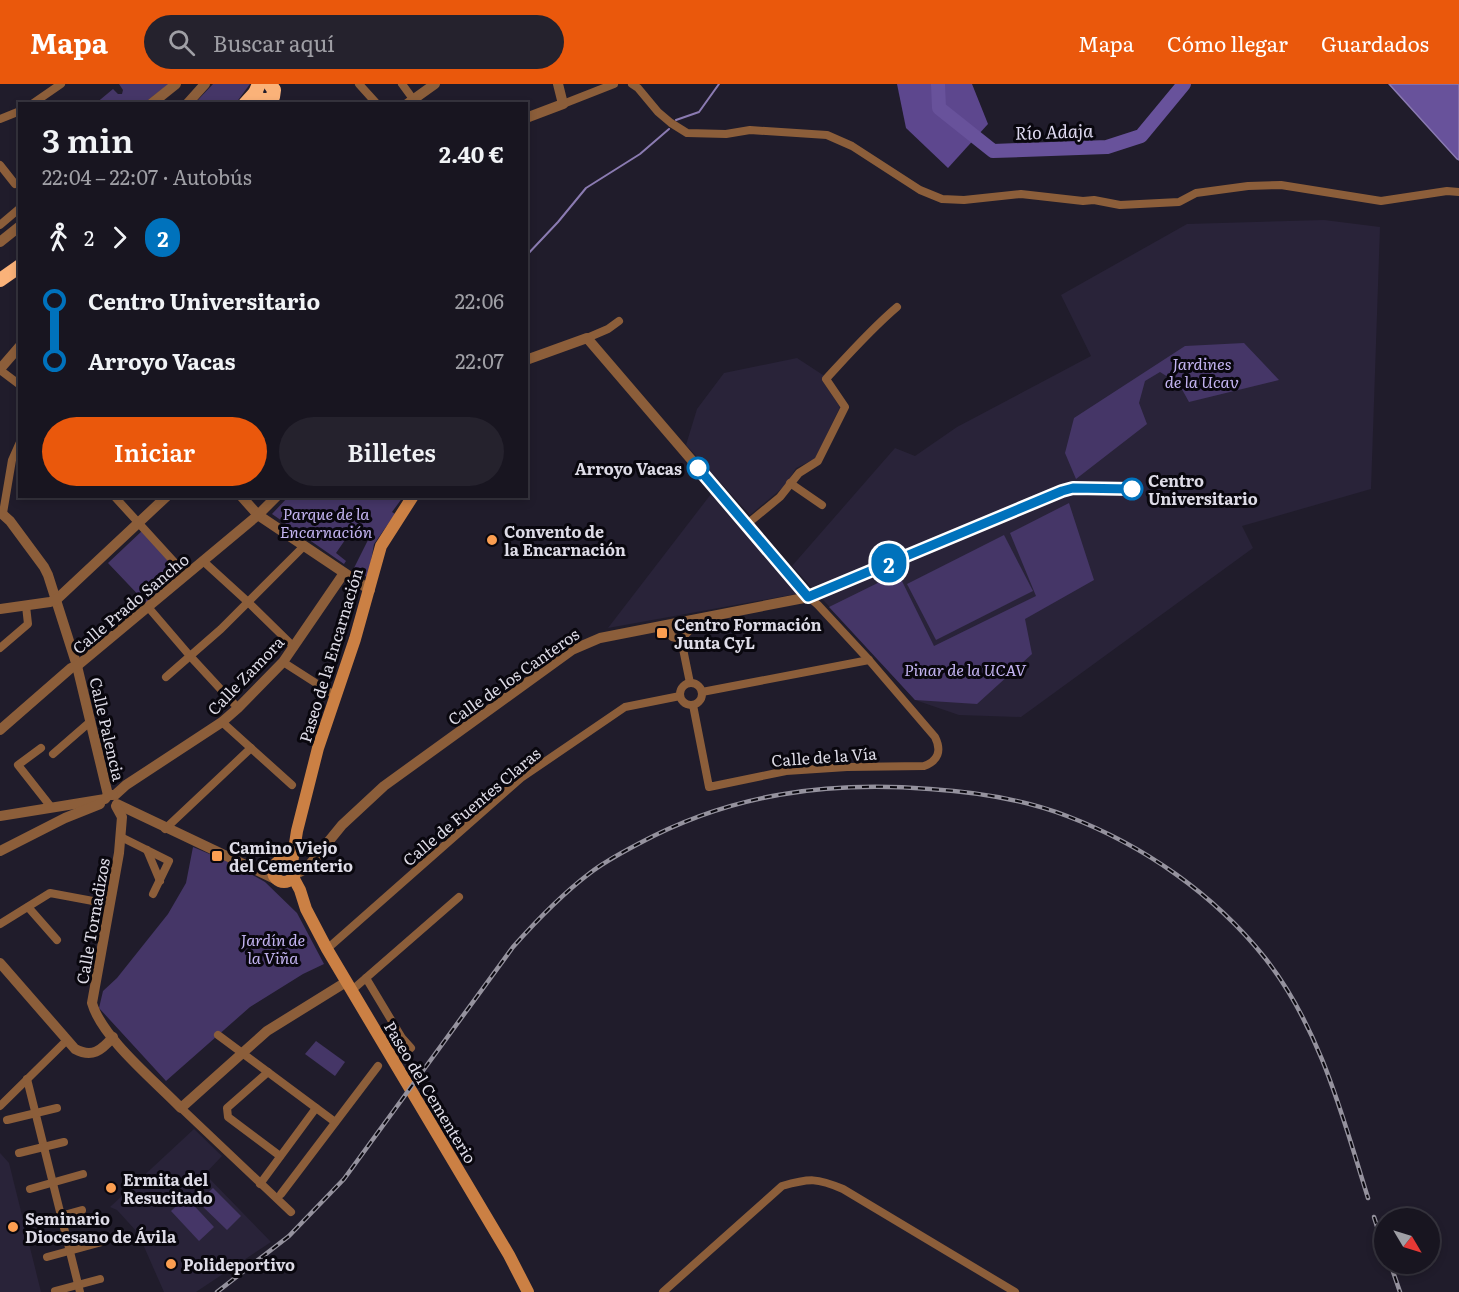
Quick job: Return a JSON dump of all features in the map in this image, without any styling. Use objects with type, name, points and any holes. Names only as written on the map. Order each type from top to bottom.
[{"type":"highway","points":[[250,102],[267,95]]},
{"type":"highway","points":[[0,280],[18,267]]},
{"type":"main road","name":"Paseo de la Encarnación","points":[[285,871],[318,748],[370,590],[381,546],[412,498]]},
{"type":"main road","name":"Paseo del Cementerio","points":[[285,871],[300,890],[306,909],[327,949],[528,1292]]},
{"type":"street","points":[[35,102],[61,84]]},
{"type":"street","points":[[154,102],[176,84]]},
{"type":"street","points":[[189,102],[205,84]]},
{"type":"street","points":[[358,84],[375,102]]},
{"type":"street","points":[[402,84],[410,101],[435,84]]},
{"type":"street","points":[[558,84],[562,104]]},
{"type":"street","points":[[528,117],[614,84]]},
{"type":"street","points":[[632,84],[658,112],[687,133],[726,134],[750,130],[827,135],[852,146],[920,190],[942,199],[964,200],[1021,194],[1083,201],[1095,200],[1120,205],[1179,202],[1196,193],[1270,185],[1314,189],[1358,199],[1381,201],[1448,191],[1459,192]]},
{"type":"street","points":[[0,119],[18,112]]},
{"type":"street","points":[[0,165],[17,186]]},
{"type":"street","points":[[0,225],[18,210]]},
{"type":"street","points":[[0,242],[18,228]]},
{"type":"street","points":[[746,525],[780,496],[799,473],[818,461],[845,407],[826,380],[881,321],[897,308]]},
{"type":"street","points":[[528,359],[587,338],[620,321]]},
{"type":"street","points":[[587,338],[808,597],[869,660]]},
{"type":"street","points":[[18,348],[0,369],[18,383]]},
{"type":"street","points":[[1,512],[12,460],[18,446]]},
{"type":"street","points":[[790,483],[822,505]]},
{"type":"street","points":[[116,498],[186,575]]},
{"type":"street","points":[[1,607],[26,606],[56,600],[165,498]]},
{"type":"street","points":[[243,498],[258,515],[370,590]]},
{"type":"street","name":"Calle Prado Sancho","points":[[0,730],[71,668],[77,666],[258,515],[275,498]]},
{"type":"street","name":"Calle Palencia","points":[[1,512],[44,567],[77,666],[111,800]]},
{"type":"street","points":[[166,677],[248,602],[304,546]]},
{"type":"street","points":[[202,561],[294,647]]},
{"type":"street","name":"Calle Zamora","points":[[0,816],[62,805],[111,800],[126,785],[222,722],[283,662],[344,573]]},
{"type":"street","name":"Calle de los Canteros","points":[[285,871],[307,868],[342,825],[384,786],[572,650],[600,638],[808,597]]},
{"type":"street","points":[[0,648],[28,624],[26,606]]},
{"type":"street","points":[[148,607],[238,708]]},
{"type":"street","points":[[681,639],[688,632],[688,620]]},
{"type":"street","points":[[667,624],[672,637],[681,639]]},
{"type":"street","points":[[681,639],[690,683]]},
{"type":"street","points":[[702,692],[869,660]]},
{"type":"street","name":"Calle de la Vía","points":[[693,705],[709,787],[786,771],[924,766],[933,763],[938,755],[939,746],[935,737],[869,660]]},
{"type":"street","points":[[283,662],[336,696]]},
{"type":"street","points":[[690,683],[697,684],[702,692],[701,699],[693,705],[686,704],[680,696],[684,686],[690,683]]},
{"type":"street","name":"Calle de Fuentes Claras","points":[[327,949],[521,778],[625,706],[680,696]]},
{"type":"street","points":[[53,754],[91,721]]},
{"type":"street","points":[[222,722],[292,785]]},
{"type":"street","points":[[41,748],[18,765],[51,807]]},
{"type":"street","points":[[165,829],[251,748]]},
{"type":"street","points":[[0,851],[65,818],[111,800],[165,829],[254,869],[285,871]]},
{"type":"street","name":"Calle Tornadizos","points":[[111,800],[122,817],[92,1003],[96,1016],[113,1037],[181,1108]]},
{"type":"street","points":[[62,805],[65,818]]},
{"type":"street","points":[[120,837],[169,861],[153,894]]},
{"type":"street","points":[[147,850],[160,881]]},
{"type":"street","points":[[0,924],[50,893],[109,904]]},
{"type":"street","points":[[291,1212],[181,1108],[267,1031],[366,978],[459,897]]},
{"type":"street","points":[[28,908],[57,940]]},
{"type":"street","points":[[0,963],[75,1049],[84,1054],[95,1052],[113,1037]]},
{"type":"street","points":[[366,978],[411,1048]]},
{"type":"street","points":[[218,1035],[335,1122]]},
{"type":"street","points":[[0,1106],[67,1040]]},
{"type":"street","points":[[281,1194],[378,1066]]},
{"type":"street","points":[[268,1072],[227,1108],[228,1117],[280,1156]]},
{"type":"street","points":[[27,1079],[80,1289]]},
{"type":"street","points":[[7,1120],[57,1108]]},
{"type":"street","points":[[260,1184],[316,1108]]},
{"type":"street","points":[[19,1153],[64,1142]]},
{"type":"street","points":[[30,1189],[83,1174]]},
{"type":"street","points":[[663,1292],[782,1186],[805,1180],[824,1181],[843,1189],[1015,1292]]},
{"type":"street","points":[[39,1222],[82,1210]]},
{"type":"street","points":[[47,1257],[102,1242]]},
{"type":"street","points":[[55,1291],[80,1289],[100,1279]]},
{"type":"shaded area","points":[[897,84],[972,84],[988,124],[948,168],[906,128]]},
{"type":"shaded area","points":[[1389,84],[1459,84],[1459,160],[1457,159]]},
{"type":"shaded area","points":[[1324,220],[1380,227],[1371,489],[1242,526],[1253,548],[1021,717],[959,715],[915,700],[792,566],[895,448],[915,456],[957,427],[1091,356],[1061,295],[1187,224]]},
{"type":"shaded area","points":[[797,358],[826,377],[822,380],[840,407],[815,459],[796,468],[786,485],[750,515],[686,445],[697,409],[724,373]]},
{"type":"shaded area","points":[[711,494],[798,591],[796,594],[608,628]]},
{"type":"shaded area","points":[[194,1129],[222,1156],[205,1174],[271,1242],[196,1292],[164,1292],[138,1233],[117,1210],[110,1207]]},
{"type":"shaded area","name":"Seminario Diocesano de Ávila","points":[[0,1153],[9,1163],[41,1292],[0,1292]]},
{"type":"green space","points":[[119,84],[169,84],[145,102],[97,102],[113,89],[118,94],[122,94],[123,90]]},
{"type":"green space","points":[[213,84],[250,84],[237,102],[196,102]]},
{"type":"green space","name":"Jardines de la Ucav","points":[[1244,343],[1279,380],[1189,402],[1179,384],[1160,372],[1145,381],[1139,403],[1147,424],[1076,479],[1065,453],[1074,418],[1185,346]]},
{"type":"green space","name":"Parque de la Encarnación","points":[[287,498],[402,498],[392,512],[395,514],[374,544],[368,578],[354,568],[368,540],[367,534],[354,527],[336,553],[346,561],[344,564],[272,514]]},
{"type":"green space","name":"Pinar de la UCAV","points":[[1069,503],[1094,580],[1025,619],[1032,654],[977,704],[915,700],[829,607],[898,573],[934,646],[1036,596],[1010,533]]},
{"type":"green space","points":[[143,530],[177,566],[161,582],[163,586],[146,603],[108,563]]},
{"type":"green space","points":[[1004,535],[1033,591],[936,640],[907,584]]},
{"type":"green space","name":"Jardín de la Viña","points":[[193,847],[231,863],[265,882],[297,913],[324,964],[303,974],[250,1007],[166,1081],[99,1008],[103,991],[117,978],[168,914],[186,883]]},
{"type":"green space","points":[[316,1041],[345,1062],[335,1076],[305,1054]]},
{"type":"green space","points":[[213,1188],[241,1216],[227,1230],[198,1202]]},
{"type":"green space","points":[[186,1197],[214,1227],[199,1241],[171,1211]]},
{"type":"waterway","points":[[676,120],[699,112],[719,84]]},
{"type":"waterway","name":"Río Adaja","points":[[938,84],[939,108],[993,151],[1107,147],[1141,136],[1184,84]]},
{"type":"waterway","points":[[528,254],[586,188],[640,154],[669,129]]},
{"type":"railway","points":[[217,1292],[289,1236],[344,1179],[513,947],[579,881],[632,847],[708,813],[780,795],[816,790],[853,787],[930,789],[982,794],[1016,801],[1050,810],[1095,828],[1123,841],[1175,874],[1223,913],[1245,935],[1265,958],[1301,1013],[1327,1073],[1368,1198]]},
{"type":"railway","points":[[1394,1274],[1400,1292]]},
{"type":"bus line","name":"2","points":[[698,468],[808,597],[1062,491],[1073,488],[1132,489]]},
{"type":"place","name":"Arroyo Vacas","points":[[698,468]]},
{"type":"place","name":"Centro Universitario","points":[[1132,489]]},
{"type":"place","name":"Convento de la Encarnación","points":[[492,540]]},
{"type":"place","name":"Centro Formación Junta CyL","points":[[662,633]]},
{"type":"place","name":"Camino Viejo del Cementerio","points":[[217,856]]},
{"type":"place","name":"Ermita del Resucitado","points":[[111,1188]]},
{"type":"place","name":"Seminario Diocesano de Ávila","points":[[13,1227]]},
{"type":"place","name":"Polideportivo","points":[[171,1264]]}]
